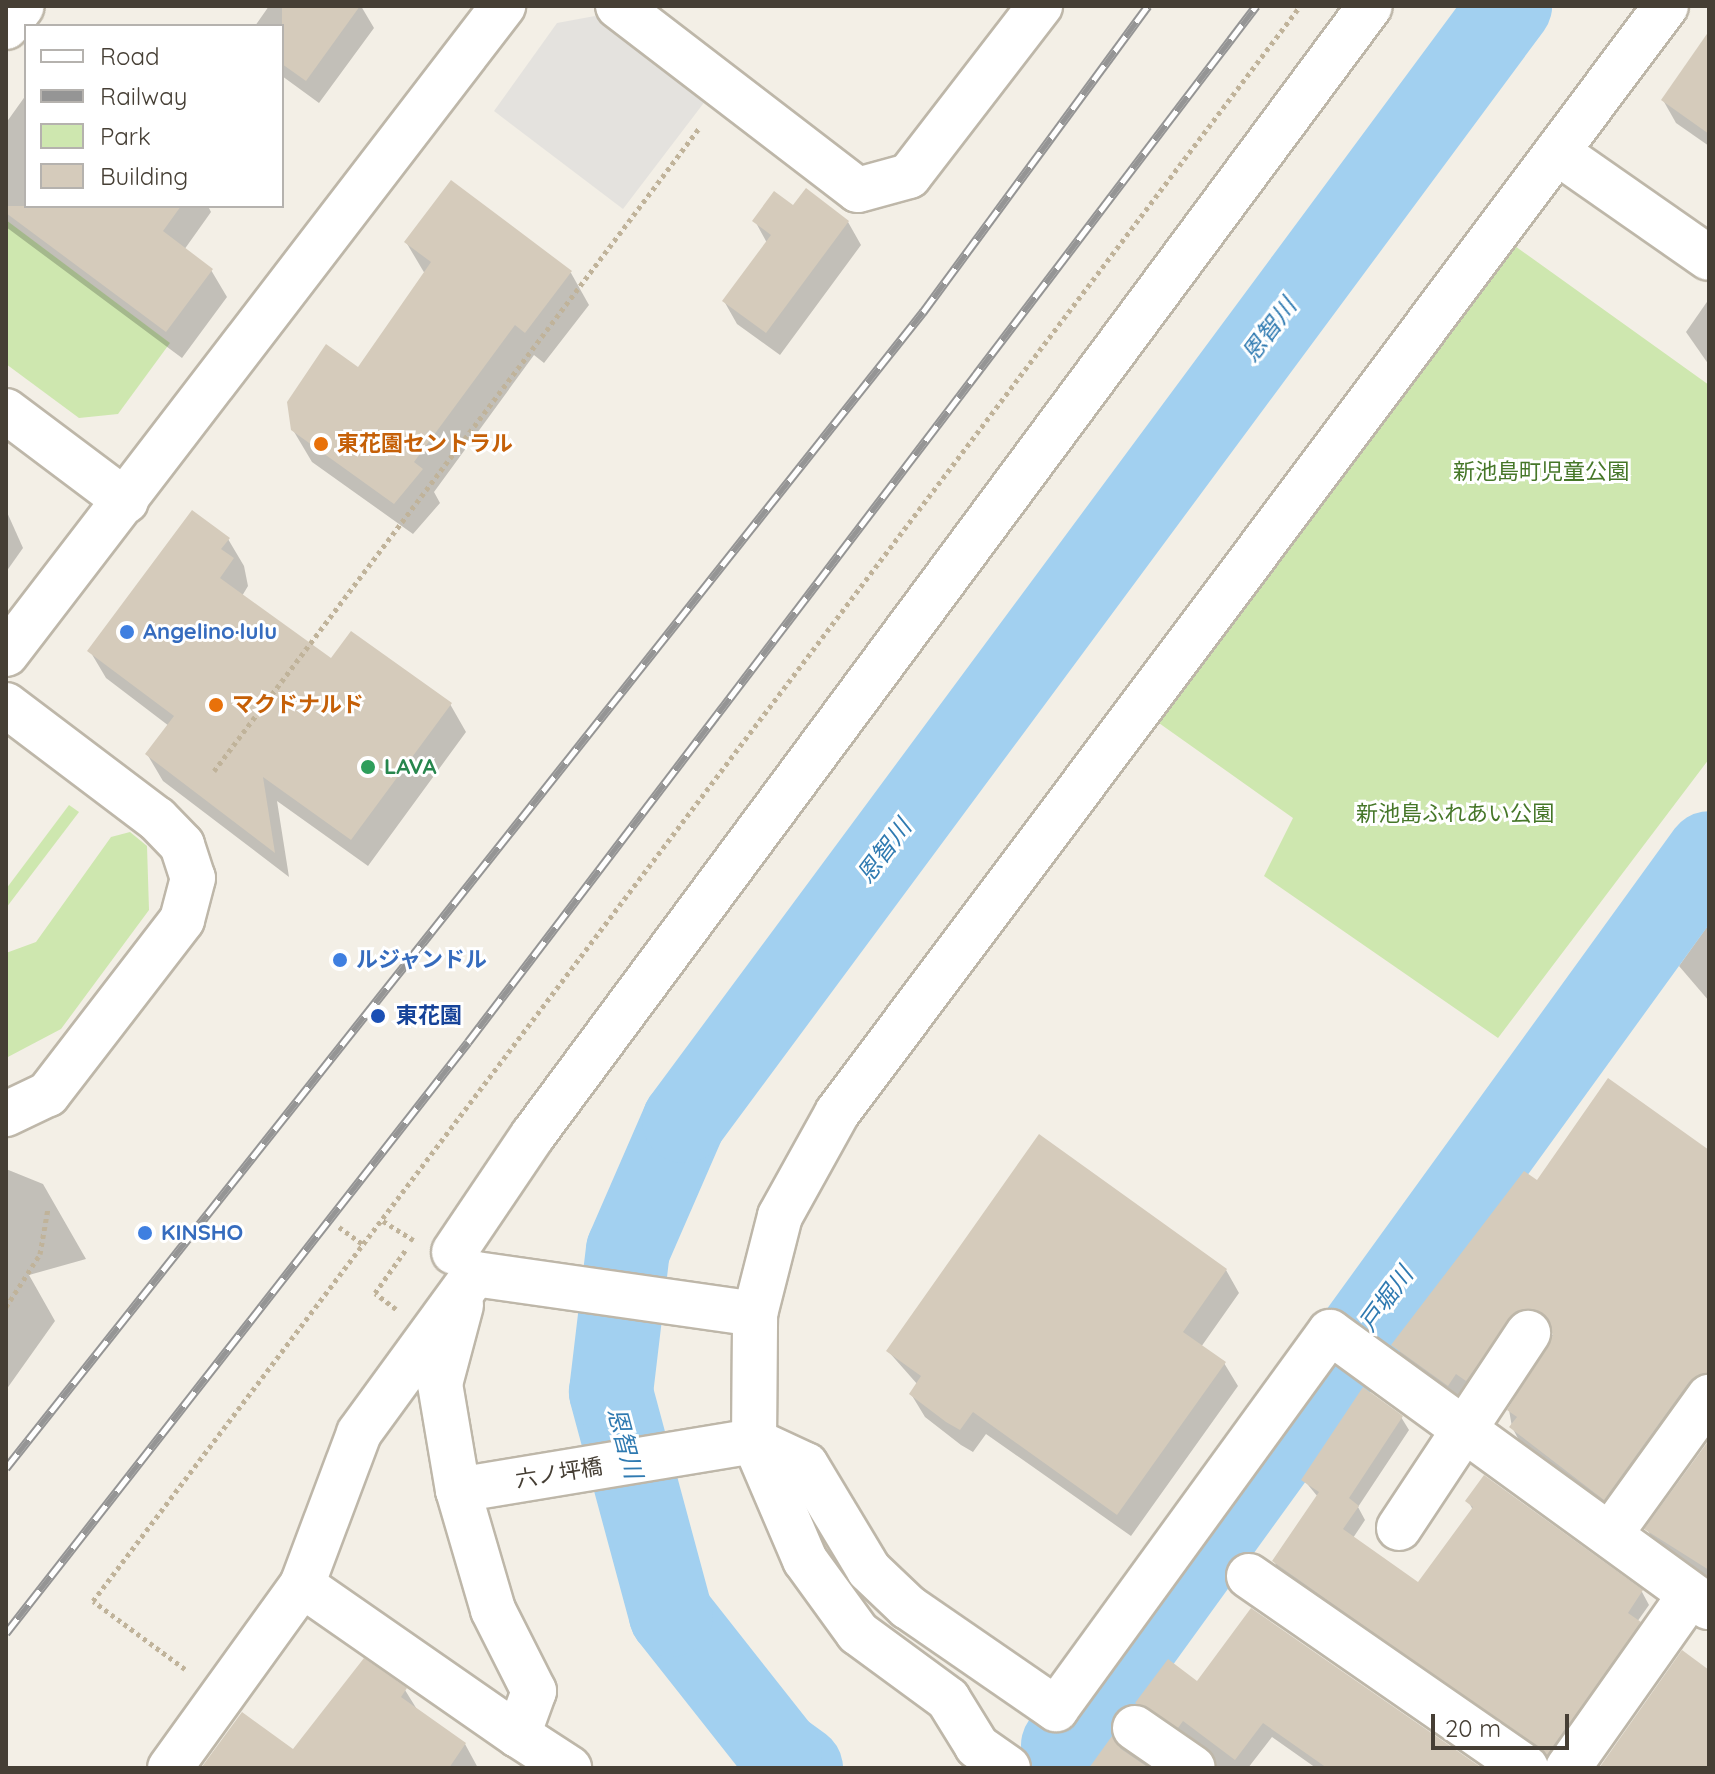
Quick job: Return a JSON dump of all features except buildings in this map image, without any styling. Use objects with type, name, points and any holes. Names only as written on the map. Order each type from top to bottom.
[{"type":"street","points":[[6,27],[22,6]]},
{"type":"street","points":[[6,654],[503,6]]},
{"type":"street","points":[[618,6],[858,190],[909,176],[1040,6]]},
{"type":"street","points":[[170,1768],[302,1585],[359,1433],[599,1045],[1370,6]]},
{"type":"street","points":[[1008,1768],[977,1746],[948,1699],[858,1633],[805,1560],[754,1441],[755,1314],[780,1216],[837,1113],[1666,6]]},
{"type":"street","points":[[1557,152],[1709,258]]},
{"type":"street","points":[[6,411],[126,501]]},
{"type":"street","points":[[6,705],[157,819],[182,845],[193,878],[182,920],[48,1094],[6,1114]]},
{"type":"street","points":[[465,1263],[755,1314]]},
{"type":"street","points":[[465,1263],[440,1384],[458,1490],[493,1610],[534,1691],[518,1735]]},
{"type":"street","points":[[754,1441],[806,1465],[869,1570],[908,1607],[1056,1709],[1330,1332],[1467,1428],[1700,1601],[1568,1768]]},
{"type":"street","points":[[1399,1528],[1528,1333]]},
{"type":"street","points":[[1611,1533],[1709,1397]]},
{"type":"street","name":"六ノ坪橋","points":[[458,1490],[754,1441]]},
{"type":"street","points":[[1249,1576],[1526,1768]]},
{"type":"street","points":[[302,1585],[569,1768]]},
{"type":"street","points":[[1135,1728],[1193,1768]]},
{"type":"path","points":[[222,1696],[93,1601],[365,1246],[1300,6]]},
{"type":"path","points":[[214,771],[729,90]]},
{"type":"path","points":[[6,1307],[40,1254],[48,1208]]},
{"type":"path","points":[[375,1293],[413,1240],[383,1221]]},
{"type":"path","points":[[339,1227],[365,1246]]},
{"type":"green space","points":[[6,220],[170,343],[118,414],[79,418],[6,364]]},
{"type":"green space","points":[[1508,241],[1709,385],[1709,759],[1498,1038],[1264,876],[1293,818],[1149,716]]},
{"type":"green space","points":[[69,805],[79,812],[6,908],[6,889]]},
{"type":"green space","points":[[130,832],[147,846],[149,910],[61,1029],[6,1058],[6,953],[36,942],[111,837]]},
{"type":"shaded area","points":[[595,16],[706,100],[623,209],[494,111],[557,23]]},
{"type":"waterway","name":"恩智川","points":[[801,1768],[780,1753],[671,1615],[611,1392],[628,1250],[684,1121],[1510,6]]},
{"type":"waterway","name":"戸堀川","points":[[1063,1745],[1709,853]]},
{"type":"railway","points":[[6,1468],[923,312],[1148,6]]},
{"type":"railway","points":[[6,1633],[468,1042],[1256,6]]},
{"type":"place","name":"東花園セントラル","points":[[321,444]]},
{"type":"place","name":"Angelino·lulu","points":[[127,632]]},
{"type":"place","name":"マクドナルド","points":[[216,705]]},
{"type":"place","name":"LAVA","points":[[368,767]]},
{"type":"place","name":"ルジャンドル","points":[[340,960]]},
{"type":"place","name":"東花園","points":[[378,1016]]},
{"type":"place","name":"KINSHO","points":[[145,1233]]},
{"type":"park label","name":"新池島町児童公園","points":[[1541,472]]},
{"type":"park label","name":"新池島ふれあい公園","points":[[1455,814]]}]
